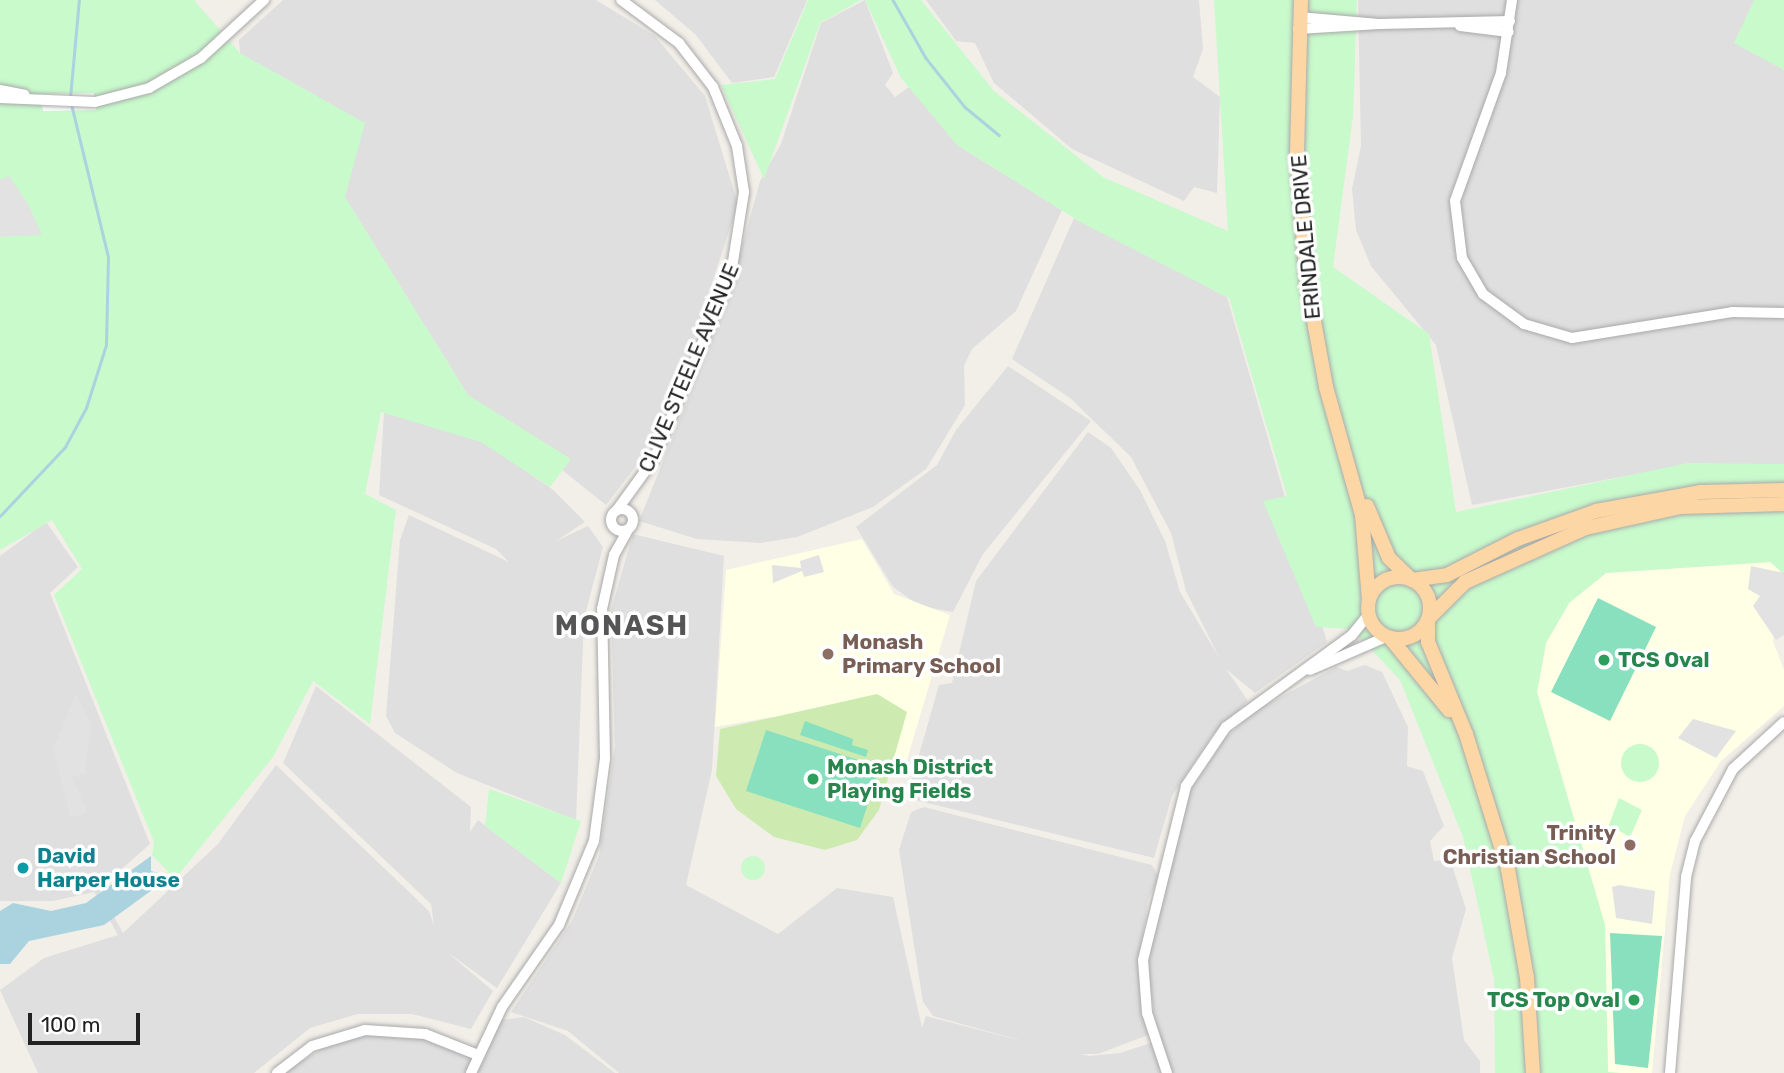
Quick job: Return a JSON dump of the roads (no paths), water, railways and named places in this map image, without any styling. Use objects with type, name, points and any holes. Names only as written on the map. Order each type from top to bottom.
[{"type":"main road","name":"ERINDALE DRIVE","points":[[1301,0],[1299,23],[1307,283],[1326,387],[1365,535],[1369,607]]},
{"type":"main road","name":"ERINDALE DRIVE","points":[[1350,470],[1389,558],[1412,580]]},
{"type":"main road","points":[[1472,755],[1447,705],[1389,638],[1369,607],[1386,580],[1412,580],[1447,575],[1518,539],[1596,511],[1701,492],[1784,490]]},
{"type":"main road","points":[[1389,638],[1411,637],[1465,582],[1586,528],[1680,507],[1784,504]]},
{"type":"main road","points":[[1412,580],[1427,595],[1428,642],[1472,755],[1519,923],[1533,1073]]},
{"type":"street","points":[[0,98],[42,103],[95,102],[181,72],[264,0]]},
{"type":"street","name":"CLIVE STEELE AVENUE","points":[[623,0],[679,43],[713,87],[737,146],[744,192],[731,274],[637,488],[628,530]]},
{"type":"street","points":[[1512,0],[1494,99],[1455,201],[1462,258],[1483,294],[1524,324],[1572,338],[1732,312],[1784,313]]},
{"type":"street","points":[[1299,23],[1509,27]]},
{"type":"street","points":[[0,90],[42,103]]},
{"type":"street","name":"CLIVE STEELE AVENUE","points":[[617,510],[637,488]]},
{"type":"street","points":[[471,1073],[478,1055],[559,925],[594,841],[605,759],[600,629],[614,555],[613,528],[617,510],[632,514]]},
{"type":"street","points":[[613,528],[628,530],[614,555]]},
{"type":"street","points":[[1167,1073],[1147,1013],[1143,960],[1177,810],[1215,740],[1288,680],[1352,635],[1369,607]]},
{"type":"street","points":[[1288,680],[1389,638]]},
{"type":"street","points":[[1670,1073],[1686,877],[1695,841],[1733,769],[1784,722]]},
{"type":"street","points":[[276,1073],[312,1046],[365,1030],[425,1034],[478,1055]]},
{"type":"water","points":[[151,856],[151,871],[170,877],[104,925],[29,941],[10,964],[0,964],[0,911],[13,903],[51,911],[86,903]]},
{"type":"waterway","points":[[70,98],[79,0]]},
{"type":"waterway","points":[[893,0],[926,58],[965,107],[999,135]]},
{"type":"waterway","points":[[0,516],[65,447],[86,408],[106,345],[108,257],[71,104]]},
{"type":"place","name":"Monash Primary School","points":[[828,654]]},
{"type":"place","name":"TCS Oval","points":[[1604,660]]},
{"type":"place","name":"Monash District Playing Fields","points":[[813,779]]},
{"type":"place","name":"Trinity Christian School","points":[[1630,845]]},
{"type":"place","name":"David Harper House","points":[[23,868]]},
{"type":"place","name":"TCS Top Oval","points":[[1634,1000]]},
{"type":"district","name":"MONASH","points":[[622,626]]}]
